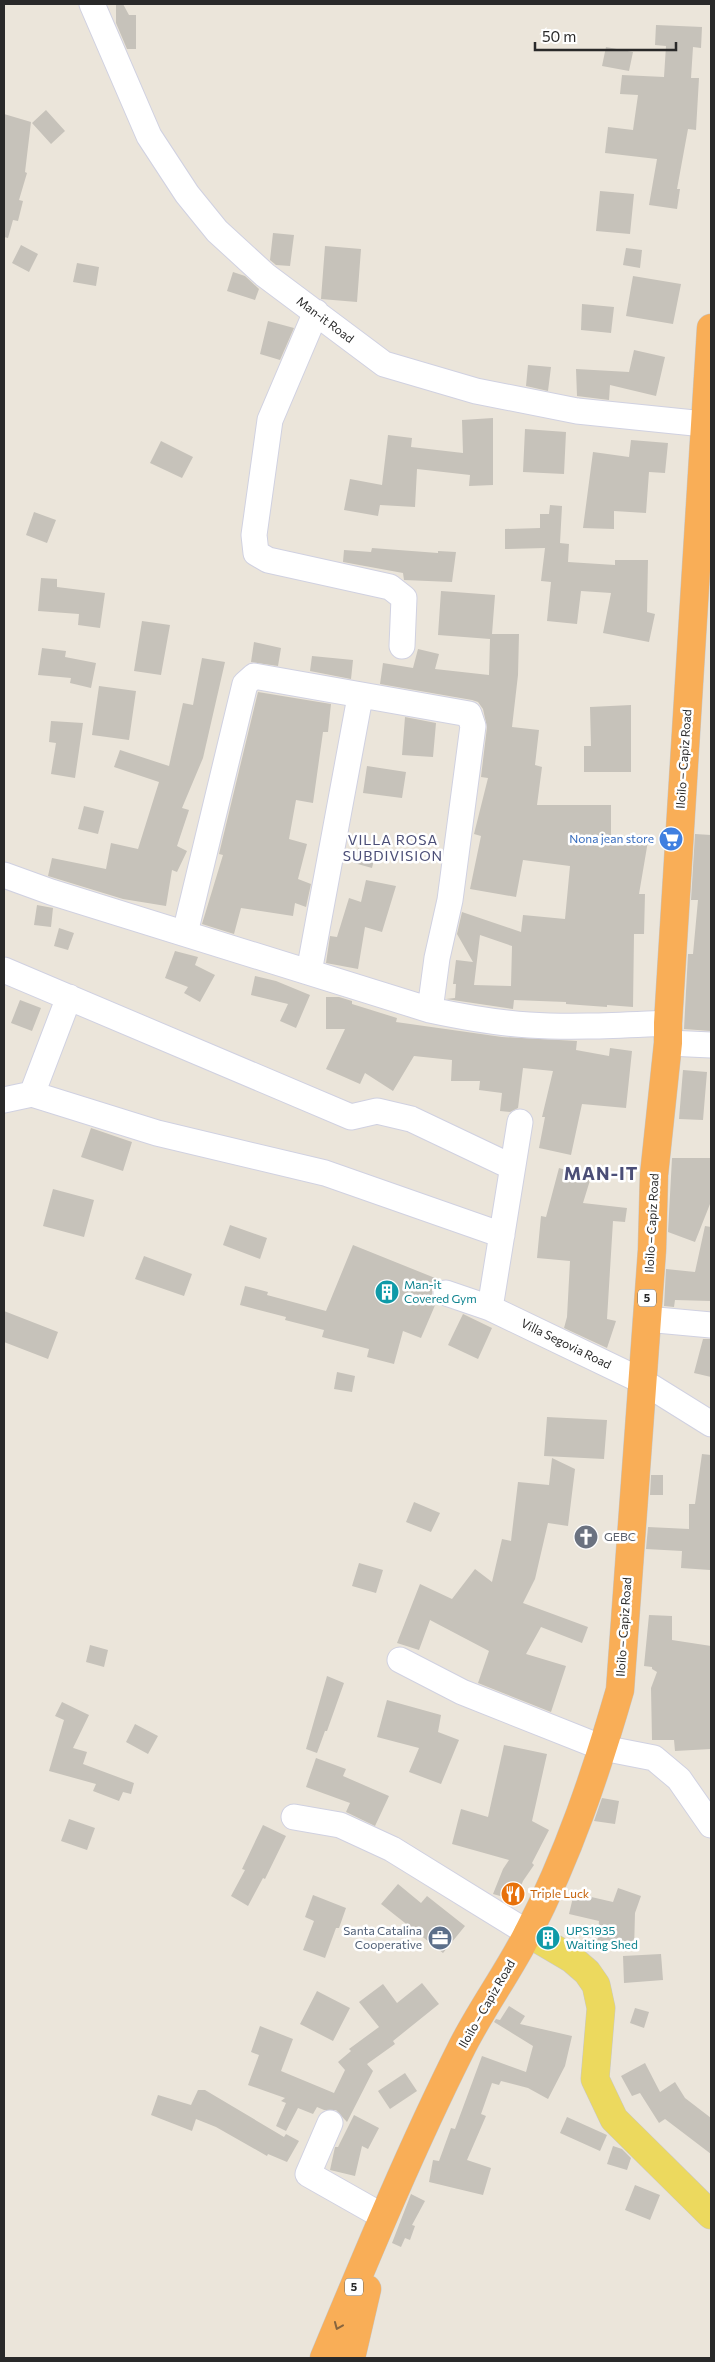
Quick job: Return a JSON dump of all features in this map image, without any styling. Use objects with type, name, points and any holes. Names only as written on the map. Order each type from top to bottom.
[{"type":"highway","name":"Iloilo – Capiz Road","points":[[384,2216],[461,2049],[528,1933],[575,1828],[603,1748],[620,1690],[652,1250],[654,1175],[668,1033],[711,328]]},
{"type":"highway","name":"5","points":[[324,2358],[384,2216]]},
{"type":"highway","name":"5","points":[[351,2358],[384,2216]]},
{"type":"main road","points":[[528,1933],[572,1959],[587,1972],[596,1985],[601,2008],[595,2079],[614,2120],[711,2215]]},
{"type":"street","name":"Man-it Road","points":[[92,4],[149,136],[187,194],[217,231],[265,275],[384,364],[476,391],[577,410],[707,412]]},
{"type":"street","points":[[316,312],[270,420],[254,536],[256,553],[268,560],[390,587],[404,598],[402,646]]},
{"type":"street","points":[[184,933],[245,684],[254,676],[360,697],[469,714],[473,726],[450,900],[430,1010]]},
{"type":"street","points":[[309,972],[360,697]]},
{"type":"street","points":[[4,875],[430,1010],[478,1020],[529,1025],[578,1026],[668,1033],[711,1044]]},
{"type":"street","points":[[4,970],[351,1117],[376,1111],[411,1119],[512,1167]]},
{"type":"street","points":[[32,1094],[69,997]]},
{"type":"street","points":[[4,1100],[32,1094],[157,1133],[325,1173],[502,1235]]},
{"type":"street","points":[[490,1308],[520,1122]]},
{"type":"street","name":"Villa Segovia Road","points":[[446,1293],[490,1308],[642,1381],[711,1424]]},
{"type":"street","points":[[646,1319],[711,1325]]},
{"type":"street","points":[[400,1660],[462,1692],[603,1748],[654,1758],[679,1779],[711,1825]]},
{"type":"street","points":[[294,1817],[340,1825],[392,1849],[528,1933]]},
{"type":"street","points":[[330,2123],[308,2174],[384,2216]]},
{"type":"building","points":[[116,4],[123,4],[129,15],[136,15],[136,49],[127,49],[116,23]]},
{"type":"building","points":[[656,25],[702,27],[701,48],[693,47],[691,78],[699,78],[696,130],[688,129],[677,189],[680,189],[677,209],[649,205],[657,159],[605,153],[608,127],[633,130],[638,95],[620,94],[622,75],[664,77],[666,46],[655,45]]},
{"type":"building","points":[[606,47],[633,52],[629,71],[602,66]]},
{"type":"building","points":[[46,110],[65,131],[51,144],[32,123]]},
{"type":"building","points":[[4,114],[31,122],[25,172],[27,173],[19,200],[23,201],[18,221],[13,220],[8,238],[4,237]]},
{"type":"building","points":[[600,191],[634,194],[630,234],[596,231]]},
{"type":"building","points":[[273,233],[294,235],[290,266],[276,265],[270,260]]},
{"type":"building","points":[[21,245],[38,254],[29,272],[12,263]]},
{"type":"building","points":[[325,246],[361,249],[357,302],[321,299]]},
{"type":"building","points":[[626,248],[642,250],[640,268],[623,265]]},
{"type":"building","points":[[77,263],[99,267],[96,286],[73,282]]},
{"type":"building","points":[[233,272],[245,276],[259,289],[255,300],[227,291]]},
{"type":"building","points":[[633,276],[681,284],[673,324],[626,316]]},
{"type":"building","points":[[582,304],[614,307],[611,333],[581,330]]},
{"type":"building","points":[[268,321],[294,328],[280,360],[260,354]]},
{"type":"building","points":[[634,350],[665,357],[656,396],[610,385],[609,400],[577,396],[576,369],[629,372]]},
{"type":"building","points":[[528,365],[551,367],[548,391],[526,386]]},
{"type":"building","points":[[493,418],[493,485],[469,486],[470,475],[417,469],[415,507],[380,505],[378,516],[344,510],[350,479],[382,485],[388,435],[412,438],[411,447],[463,453],[462,420]]},
{"type":"building","points":[[525,429],[566,432],[564,474],[523,472]]},
{"type":"building","points":[[631,440],[668,443],[665,473],[649,472],[646,513],[614,511],[614,529],[583,528],[593,452],[629,457]]},
{"type":"building","points":[[161,441],[193,457],[182,478],[150,463]]},
{"type":"building","points":[[550,505],[562,506],[560,543],[569,544],[568,562],[615,565],[615,560],[648,560],[647,612],[655,614],[649,642],[603,633],[611,593],[581,591],[577,624],[547,621],[551,582],[541,581],[545,548],[505,549],[505,529],[540,528],[540,514],[549,514]]},
{"type":"building","points":[[34,512],[56,520],[47,543],[26,535]]},
{"type":"building","points":[[372,548],[438,553],[438,551],[456,552],[452,582],[404,580],[403,573],[343,562],[344,550],[371,552]]},
{"type":"building","points":[[41,578],[57,579],[57,587],[105,593],[100,628],[78,625],[79,614],[38,611]]},
{"type":"building","points":[[441,591],[495,595],[492,634],[519,634],[518,675],[512,727],[539,730],[535,765],[542,767],[537,805],[611,805],[611,836],[648,841],[639,894],[645,894],[644,934],[634,934],[633,1007],[607,1005],[607,1007],[566,1004],[566,1002],[514,1000],[513,1009],[446,999],[455,998],[456,984],[453,984],[456,960],[473,962],[457,934],[462,912],[521,932],[523,915],[565,919],[570,866],[523,860],[516,897],[470,889],[481,836],[474,834],[488,778],[481,777],[487,727],[483,709],[478,702],[472,700],[380,684],[383,663],[413,668],[418,649],[439,654],[435,669],[489,675],[490,639],[438,635]],"holes":[[[480,935],[512,946],[511,986],[474,985]]]},
{"type":"building","points":[[142,621],[170,625],[161,675],[134,671]]},
{"type":"building","points":[[254,642],[281,648],[278,666],[251,662]]},
{"type":"building","points":[[42,648],[66,651],[65,657],[96,663],[91,688],[70,683],[71,678],[38,675]]},
{"type":"building","points":[[312,656],[353,660],[351,679],[310,671]]},
{"type":"building","points":[[202,658],[225,662],[203,758],[182,808],[189,810],[177,846],[187,851],[177,872],[172,870],[166,906],[123,899],[48,876],[52,858],[106,869],[111,843],[138,849],[159,782],[114,767],[120,750],[169,766],[183,703],[193,705]]},
{"type":"building","points":[[99,686],[136,691],[129,740],[92,735]]},
{"type":"building","points":[[258,692],[331,704],[328,732],[323,732],[313,803],[296,800],[289,839],[307,844],[298,879],[311,884],[306,907],[295,903],[293,916],[241,908],[234,934],[202,924],[223,855],[219,854]]},
{"type":"building","points":[[631,705],[631,772],[584,772],[584,746],[591,746],[590,707]]},
{"type":"building","points":[[405,717],[436,723],[433,757],[402,755]]},
{"type":"building","points":[[51,721],[83,723],[75,778],[51,774],[56,743],[49,742]]},
{"type":"building","points":[[367,766],[406,772],[402,798],[363,793]]},
{"type":"building","points":[[84,806],[104,811],[98,834],[78,829]]},
{"type":"building","points":[[695,834],[711,835],[711,1031],[684,1029],[688,954],[693,954],[698,900],[691,900]]},
{"type":"building","points":[[358,848],[376,852],[372,868],[354,863]]},
{"type":"building","points":[[366,880],[396,886],[382,932],[365,927],[358,969],[326,963],[330,936],[337,937],[349,898],[361,902]]},
{"type":"building","points":[[37,905],[53,908],[51,927],[34,925]]},
{"type":"building","points":[[59,928],[74,933],[68,950],[54,946]]},
{"type":"building","points":[[175,951],[198,957],[195,965],[215,975],[200,1002],[184,993],[188,987],[165,978]]},
{"type":"building","points":[[255,976],[276,981],[310,995],[296,1028],[280,1021],[288,1004],[251,995]]},
{"type":"building","points":[[326,997],[339,997],[352,1001],[352,1004],[397,1018],[396,1022],[502,1037],[577,1041],[576,1050],[609,1056],[610,1048],[632,1051],[626,1108],[582,1104],[571,1155],[539,1148],[545,1117],[542,1117],[553,1071],[523,1068],[518,1108],[510,1112],[500,1111],[502,1093],[479,1090],[480,1081],[451,1081],[452,1060],[414,1056],[393,1091],[365,1073],[360,1084],[326,1069],[345,1029],[326,1029]]},
{"type":"building","points":[[20,1000],[41,1008],[32,1031],[11,1023]]},
{"type":"building","points":[[683,1070],[707,1072],[703,1120],[679,1119]]},
{"type":"building","points":[[91,1128],[132,1142],[123,1171],[81,1157]]},
{"type":"building","points":[[672,1158],[710,1158],[710,1204],[695,1242],[668,1232]]},
{"type":"building","points":[[559,1168],[591,1177],[583,1203],[627,1208],[625,1222],[613,1221],[607,1319],[616,1321],[607,1348],[564,1328],[567,1317],[570,1261],[537,1258],[541,1216],[546,1217]]},
{"type":"building","points":[[53,1189],[94,1200],[84,1237],[43,1226]]},
{"type":"building","points":[[230,1225],[267,1238],[260,1259],[223,1245]]},
{"type":"building","points":[[705,1226],[711,1227],[711,1301],[675,1300],[674,1307],[664,1306],[666,1269],[695,1272]]},
{"type":"building","points":[[353,1245],[440,1280],[432,1289],[432,1296],[436,1303],[421,1338],[403,1331],[394,1364],[367,1357],[369,1349],[322,1337],[324,1330],[285,1320],[286,1317],[240,1305],[245,1286],[268,1292],[267,1295],[326,1311]]},
{"type":"building","points":[[144,1256],[192,1274],[184,1296],[135,1279]]},
{"type":"building","points":[[4,1311],[58,1332],[48,1359],[4,1342]]},
{"type":"building","points":[[463,1314],[492,1328],[478,1359],[448,1345]]},
{"type":"building","points":[[703,1339],[711,1339],[711,1377],[694,1373]]},
{"type":"building","points":[[337,1372],[355,1376],[352,1392],[334,1389]]},
{"type":"building","points":[[547,1417],[607,1420],[604,1459],[544,1456]]},
{"type":"building","points":[[702,1454],[711,1455],[710,1570],[681,1568],[682,1551],[646,1549],[648,1527],[689,1529],[689,1504],[695,1504]]},
{"type":"building","points":[[552,1458],[575,1469],[568,1526],[548,1523],[535,1579],[523,1603],[588,1627],[582,1643],[541,1627],[526,1654],[566,1666],[551,1712],[478,1683],[489,1651],[430,1620],[419,1650],[397,1643],[420,1584],[452,1599],[475,1569],[492,1582],[502,1539],[511,1541],[518,1482],[549,1485]]},
{"type":"building","points":[[651,1475],[663,1475],[663,1495],[650,1495]]},
{"type":"building","points":[[414,1502],[440,1513],[431,1532],[406,1522]]},
{"type":"building","points":[[359,1563],[383,1570],[376,1593],[352,1586]]},
{"type":"building","points":[[649,1615],[672,1616],[672,1640],[711,1646],[711,1749],[675,1751],[674,1740],[652,1740],[651,1688],[657,1672],[652,1667],[644,1666]]},
{"type":"building","points":[[90,1645],[108,1650],[104,1667],[86,1662]]},
{"type":"building","points":[[327,1676],[344,1683],[317,1753],[306,1749]]},
{"type":"building","points":[[387,1700],[441,1715],[438,1732],[459,1740],[441,1784],[409,1772],[419,1748],[377,1737]]},
{"type":"building","points":[[62,1702],[89,1715],[73,1748],[87,1752],[83,1764],[134,1783],[131,1794],[123,1792],[119,1801],[93,1791],[96,1784],[49,1771],[64,1720],[55,1716]]},
{"type":"building","points":[[135,1724],[158,1736],[148,1754],[126,1742]]},
{"type":"building","points":[[504,1745],[547,1754],[532,1821],[549,1830],[532,1863],[534,1865],[523,1881],[515,1900],[493,1894],[503,1869],[509,1860],[452,1844],[461,1809],[488,1817]]},
{"type":"building","points":[[316,1758],[346,1769],[343,1776],[389,1796],[375,1826],[346,1812],[350,1803],[306,1787]]},
{"type":"building","points":[[602,1798],[619,1801],[615,1824],[594,1821]]},
{"type":"building","points":[[69,1819],[95,1828],[87,1850],[61,1841]]},
{"type":"building","points":[[263,1825],[286,1836],[265,1879],[263,1878],[248,1906],[231,1896],[245,1870],[242,1869]]},
{"type":"building","points":[[398,1884],[421,1903],[427,1896],[465,1926],[443,1953],[381,1904]]},
{"type":"building","points":[[618,1888],[641,1896],[635,1913],[634,1950],[597,1948],[599,1921],[569,1914],[574,1893],[613,1902]]},
{"type":"building","points":[[313,1895],[346,1908],[325,1958],[303,1950],[314,1921],[305,1917]]},
{"type":"building","points":[[661,1954],[663,1980],[624,1983],[623,1956]]},
{"type":"building","points":[[422,1983],[439,2004],[393,2041],[395,2044],[367,2064],[373,2071],[347,2122],[336,2110],[324,2110],[317,2107],[313,2114],[298,2108],[286,2131],[276,2126],[286,2103],[281,2101],[285,2098],[248,2085],[259,2055],[251,2052],[260,2026],[293,2039],[281,2071],[334,2093],[345,2070],[338,2062],[351,2051],[349,2049],[379,2027],[359,2002],[383,1984],[397,2003]]},
{"type":"building","points":[[317,1991],[350,2008],[333,2041],[300,2024]]},
{"type":"building","points":[[509,2006],[525,2016],[520,2024],[572,2036],[565,2066],[548,2099],[528,2088],[501,2081],[499,2085],[492,2083],[481,2114],[486,2116],[467,2160],[491,2168],[483,2195],[429,2182],[433,2160],[439,2161],[451,2128],[455,2129],[482,2056],[526,2072],[533,2046],[494,2022],[496,2019],[500,2020]]},
{"type":"building","points":[[635,2008],[649,2012],[644,2028],[630,2023]]},
{"type":"building","points":[[645,2063],[660,2092],[675,2082],[685,2098],[711,2118],[711,2154],[665,2119],[659,2123],[640,2093],[632,2096],[621,2076]]},
{"type":"building","points":[[405,2073],[417,2091],[390,2109],[378,2091]]},
{"type":"building","points":[[198,2090],[205,2090],[284,2137],[286,2134],[299,2141],[287,2162],[268,2154],[267,2156],[216,2127],[196,2119],[192,2131],[151,2115],[158,2095],[191,2105]]},
{"type":"building","points":[[354,2115],[379,2128],[368,2149],[362,2146],[355,2176],[330,2170],[335,2147],[338,2147]]},
{"type":"building","points":[[567,2117],[607,2135],[600,2151],[560,2133]]},
{"type":"building","points":[[613,2146],[622,2149],[631,2158],[627,2170],[607,2164]]},
{"type":"building","points":[[635,2185],[660,2195],[650,2220],[625,2210]]},
{"type":"building","points":[[411,2194],[425,2201],[412,2225],[415,2226],[410,2240],[405,2238],[401,2247],[392,2243]]},
{"type":"place","name":"Nona jean store","points":[[671,839]]},
{"type":"place","name":"Man-it Covered Gym","points":[[387,1292]]},
{"type":"place","name":"GEBC","points":[[586,1537]]},
{"type":"place","name":"Triple Luck","points":[[513,1894]]},
{"type":"place","name":"Santa Catalina Cooperative","points":[[440,1938]]},
{"type":"place","name":"UPS1935 Waiting Shed","points":[[548,1938]]},
{"type":"district","name":"VILLA ROSA SUBDIVISION","points":[[393,848]]},
{"type":"district","name":"MAN-IT","points":[[601,1174]]}]
